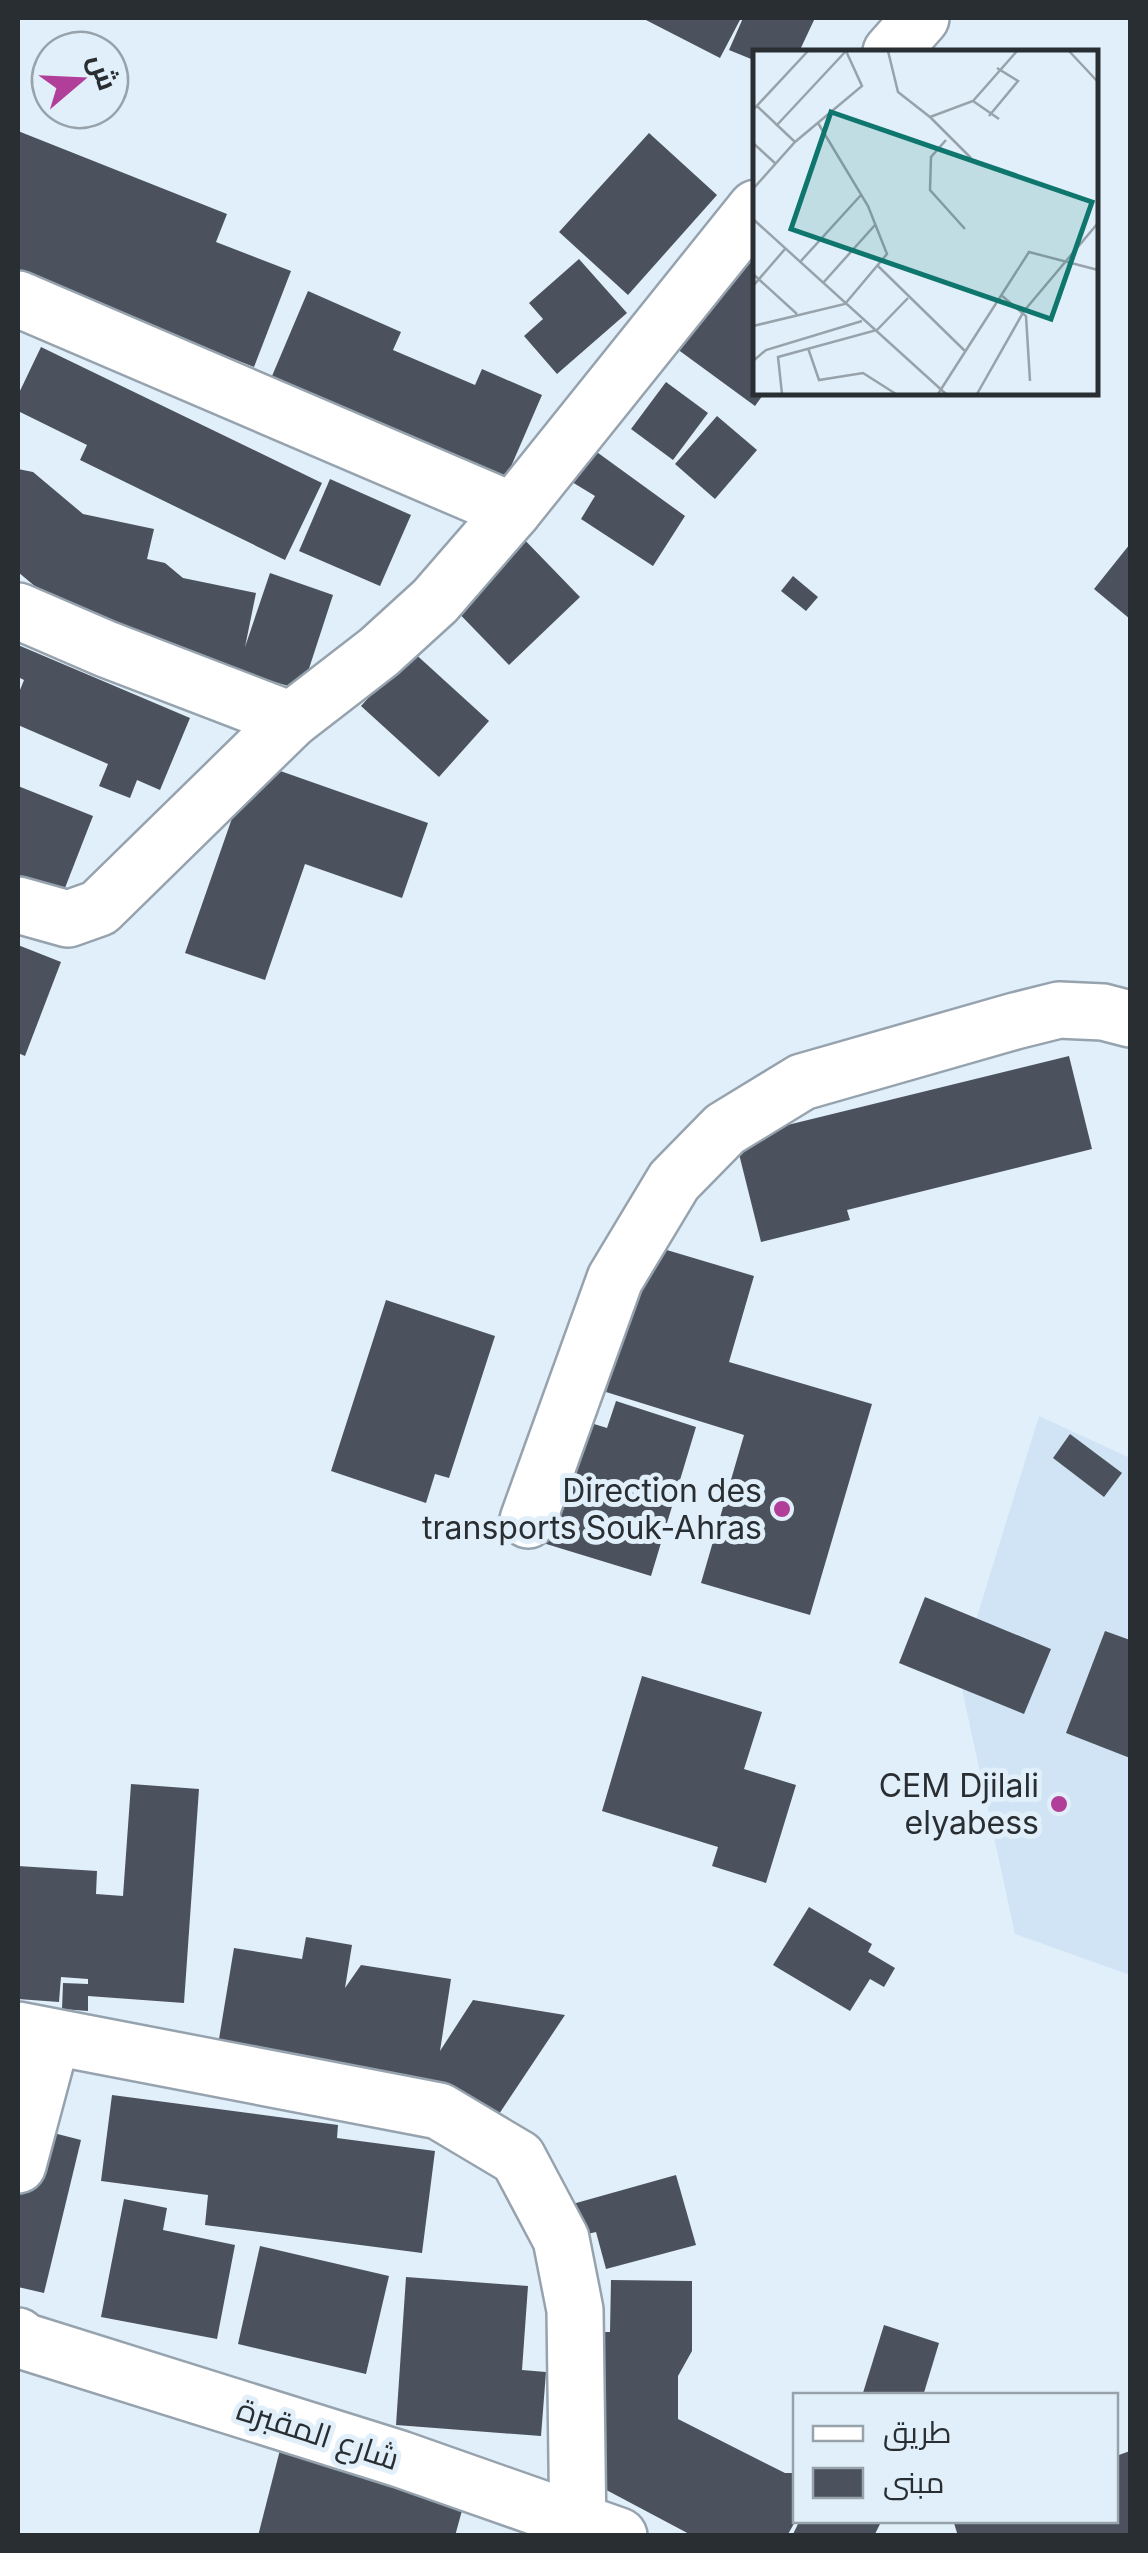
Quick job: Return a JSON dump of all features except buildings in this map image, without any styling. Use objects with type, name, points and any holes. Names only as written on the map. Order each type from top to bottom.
[{"type":"street","points":[[893,50],[921,18]]},
{"type":"street","points":[[18,905],[68,919],[99,908],[292,720],[379,652],[435,601],[753,212]]},
{"type":"street","points":[[18,298],[513,510]]},
{"type":"street","points":[[18,611],[292,720]]},
{"type":"street","points":[[528,1520],[615,1279],[674,1181],[724,1129],[802,1082],[1015,1020],[1059,1010],[1103,1012],[1130,1019]]},
{"type":"street","points":[[18,2164],[35,2034],[439,2111],[518,2158],[561,2239],[576,2310],[592,2530]]},
{"type":"street","name":"شارع المقبرة","points":[[18,2336],[20,2340],[400,2459],[592,2530]]},
{"type":"shaded area","name":"CEM Djilali elyabess","points":[[1039,1416],[1130,1458],[1130,1975],[1015,1934],[959,1675]]},
{"type":"place","name":"Direction des transports Souk-Ahras","points":[[782,1509]]},
{"type":"place","name":"CEM Djilali elyabess","points":[[1059,1804]]}]
